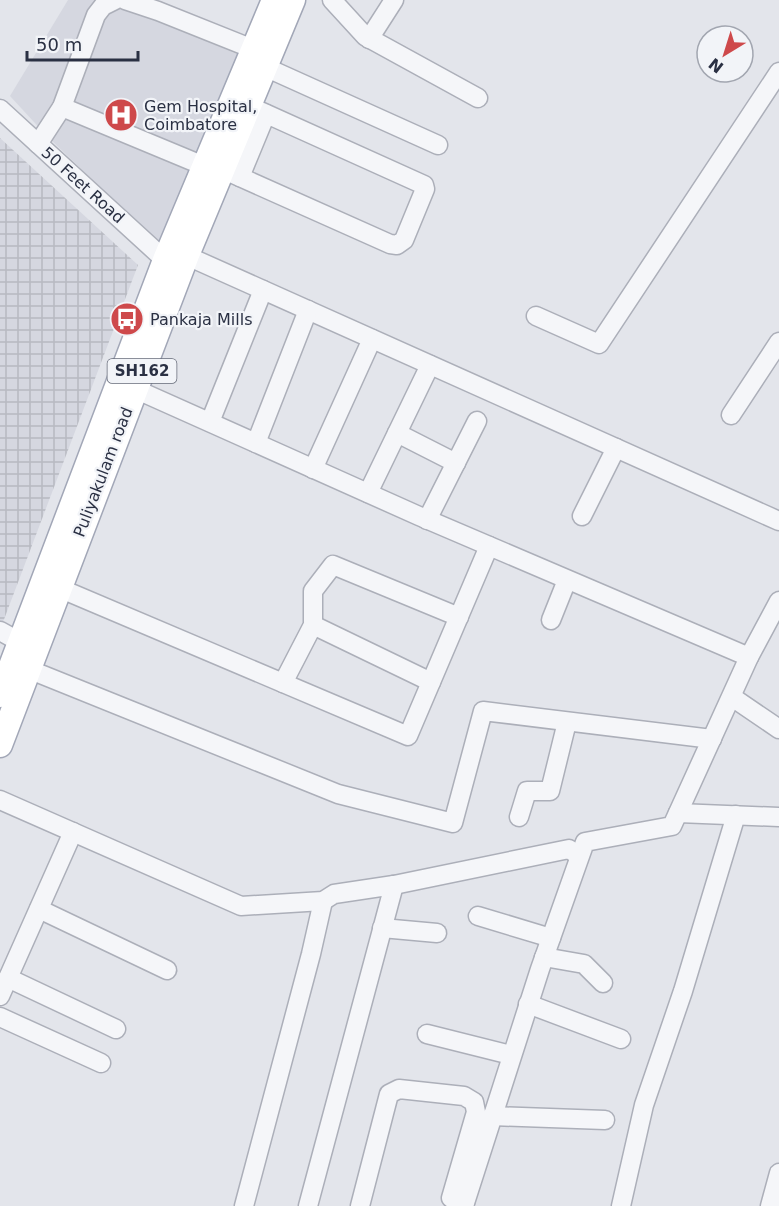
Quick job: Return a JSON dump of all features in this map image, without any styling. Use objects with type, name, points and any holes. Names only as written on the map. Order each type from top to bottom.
[{"type":"main road","name":"Puliyakulam road","points":[[222,171],[259,58],[274,0]]},
{"type":"main road","name":"Puliyakulam road","points":[[0,695],[10,636],[176,258],[257,110],[259,58],[292,0]]},
{"type":"main road","name":"Puliyakulam road","points":[[0,745],[135,389],[176,258]]},
{"type":"street","points":[[38,144],[62,107],[96,15],[103,6],[115,0]]},
{"type":"street","points":[[125,0],[147,3],[438,145]]},
{"type":"street","points":[[332,0],[369,39],[478,98]]},
{"type":"street","points":[[369,39],[394,0]]},
{"type":"street","points":[[536,316],[599,344],[779,72]]},
{"type":"street","points":[[62,107],[222,171],[390,244],[401,244],[425,189],[424,185],[257,110]]},
{"type":"street","name":"50 Feet Road","points":[[0,110],[176,258],[263,290],[779,521]]},
{"type":"street","points":[[210,422],[263,290]]},
{"type":"street","points":[[256,443],[308,310]]},
{"type":"street","points":[[313,469],[372,339]]},
{"type":"street","points":[[731,415],[779,342]]},
{"type":"street","points":[[368,493],[430,365]]},
{"type":"street","points":[[135,389],[427,520],[749,657]]},
{"type":"street","points":[[427,520],[477,421]]},
{"type":"street","points":[[397,433],[456,463]]},
{"type":"street","points":[[582,516],[615,448]]},
{"type":"street","points":[[59,588],[408,736],[489,546]]},
{"type":"street","points":[[283,683],[313,625],[313,591],[333,565],[459,617]]},
{"type":"street","points":[[551,620],[567,580]]},
{"type":"street","points":[[360,1206],[389,1094],[399,1089],[464,1096],[474,1102],[476,1112],[451,1198],[465,1204],[511,1055],[585,842],[672,826],[749,657],[772,631],[779,601]]},
{"type":"street","points":[[313,625],[431,682]]},
{"type":"street","points":[[28,669],[338,794],[453,823],[483,711],[712,739]]},
{"type":"street","points":[[732,697],[779,729]]},
{"type":"street","points":[[519,818],[527,791],[550,791],[567,722]]},
{"type":"street","points":[[0,800],[241,906],[323,901],[334,894],[394,885],[569,849],[579,856]]},
{"type":"street","points":[[678,813],[779,817]]},
{"type":"street","points":[[621,1206],[644,1106],[683,991],[736,815]]},
{"type":"street","points":[[0,996],[72,832]]},
{"type":"street","points":[[308,1206],[394,885]]},
{"type":"street","points":[[244,1206],[323,901]]},
{"type":"street","points":[[39,909],[167,970]]},
{"type":"street","points":[[478,916],[550,938]]},
{"type":"street","points":[[382,928],[437,933]]},
{"type":"street","points":[[544,957],[584,964],[603,983]]},
{"type":"street","points":[[8,978],[116,1029]]},
{"type":"street","points":[[528,1004],[621,1039]]},
{"type":"street","points":[[0,1017],[101,1063]]},
{"type":"street","points":[[427,1035],[511,1055]]},
{"type":"street","points":[[492,1116],[605,1120]]},
{"type":"street","points":[[771,1206],[779,1173]]},
{"type":"shaded area","name":"Gem Hospital, Coimbatore","points":[[68,0],[111,0],[239,55],[162,247],[46,135],[10,96]]},
{"type":"shaded area","points":[[0,138],[138,265],[0,630]]},
{"type":"place","name":"Gem Hospital, Coimbatore","points":[[121,115]]},
{"type":"place","name":"Pankaja Mills","points":[[127,319]]}]
